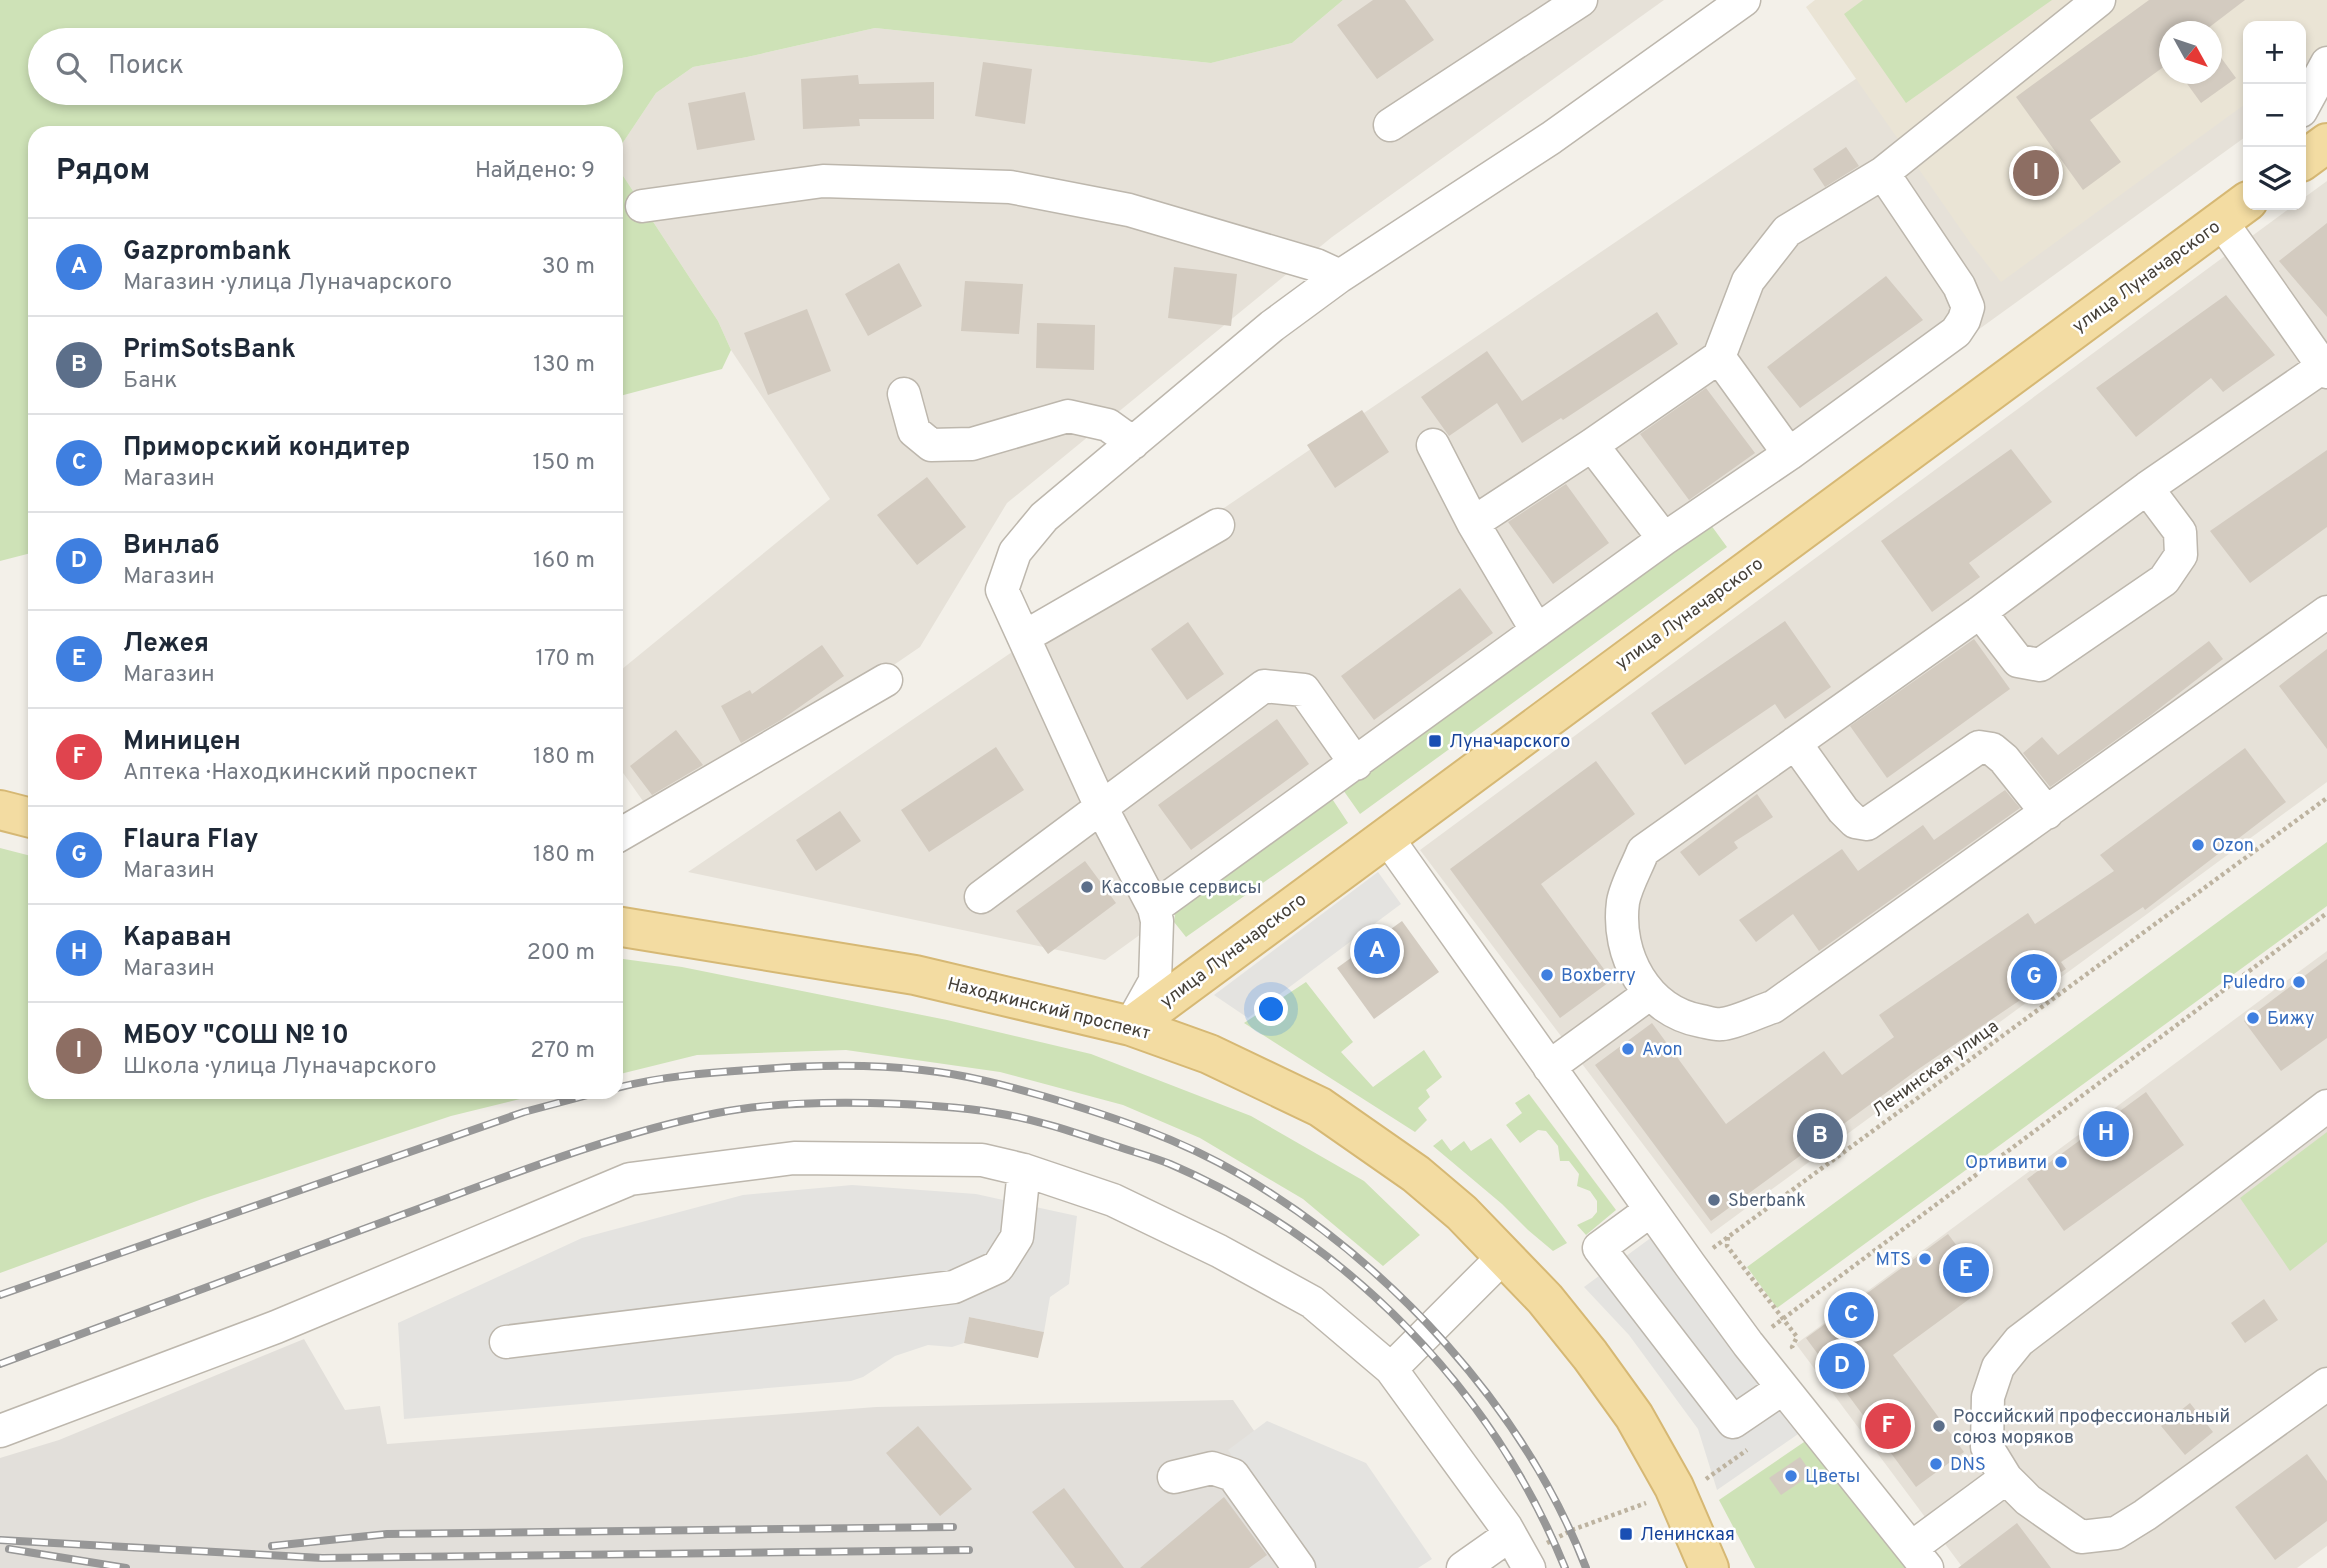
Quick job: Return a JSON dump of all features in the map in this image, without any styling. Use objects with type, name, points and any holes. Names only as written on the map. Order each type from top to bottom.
[{"type":"main road","points":[[2306,158],[2327,143]]},
{"type":"main road","name":"улица Луначарского","points":[[1131,1026],[2235,211]]},
{"type":"main road","points":[[0,810],[28,817]]},
{"type":"main road","name":"Находкинский проспект","points":[[623,927],[915,975],[1131,1026],[1209,1054],[1320,1107],[1416,1174],[1462,1213],[1505,1255],[1568,1327],[1634,1416],[1674,1487],[1709,1568]]},
{"type":"street","points":[[1131,1026],[1155,981],[1157,921],[1154,908],[1101,807],[1002,590],[1014,552],[1044,517],[1272,326],[1340,276],[1551,138],[1744,0]]},
{"type":"street","points":[[1473,523],[1719,357],[1748,281],[1787,231],[1883,173],[2099,0]]},
{"type":"street","points":[[1390,125],[1582,1]]},
{"type":"street","points":[[2306,102],[2327,63]]},
{"type":"street","points":[[1154,908],[1664,539],[1789,454],[1956,331],[1964,320],[1968,307],[1959,286],[1883,173]]},
{"type":"street","points":[[642,206],[823,181],[1010,187],[1129,209],[1316,265],[1340,276]]},
{"type":"street","points":[[2235,211],[2326,367],[2147,488],[1980,612],[1643,851],[1623,900],[1623,924],[1629,960],[1637,978],[1649,994],[1682,1017],[1722,1024],[1773,1007],[2327,612]]},
{"type":"street","points":[[1719,357],[1789,454]]},
{"type":"street","points":[[904,394],[914,431],[931,445],[972,444],[1068,416],[1108,425],[1132,443]]},
{"type":"street","points":[[1592,445],[1664,539]]},
{"type":"street","points":[[1433,446],[1473,523],[1537,631]]},
{"type":"street","points":[[1980,612],[2018,661],[2039,665],[2164,580],[2181,555],[2180,532],[2147,488]]},
{"type":"street","points":[[1024,637],[1218,525]]},
{"type":"street","points":[[623,833],[886,680]]},
{"type":"street","points":[[981,897],[1264,686],[1304,690],[1356,764]]},
{"type":"street","points":[[1795,743],[1843,810],[1856,822],[1867,824],[1979,747],[1992,748],[2004,759],[2047,813]]},
{"type":"street","points":[[1386,836],[1741,1334],[1919,1558],[2006,1478]]},
{"type":"street","points":[[1549,1067],[1649,994]]},
{"type":"street","points":[[2327,1106],[2019,1342],[1997,1367],[1988,1397],[1987,1447],[2006,1478],[2028,1500],[2081,1537],[2116,1533],[2327,1384]]},
{"type":"street","points":[[0,1431],[276,1327],[630,1179],[794,1158],[982,1160],[1024,1170],[1113,1200],[1219,1251],[1312,1302],[1391,1369],[1510,1535],[1529,1568]]},
{"type":"street","points":[[506,1342],[954,1287],[998,1267],[1017,1237],[1024,1170]]},
{"type":"street","points":[[1651,1210],[1599,1248],[1733,1422],[1783,1388]]},
{"type":"street","points":[[1391,1369],[1505,1255]]},
{"type":"street","points":[[1174,1477],[1212,1468],[1233,1475],[1299,1568]]},
{"type":"street","points":[[1463,1568],[1510,1535]]},
{"type":"path","name":"Ленинская улица","points":[[1799,1357],[1792,1347],[1797,1337],[1727,1246],[1728,1237],[2327,798]]},
{"type":"path","points":[[1788,1315],[2327,913]]},
{"type":"shaded area","points":[[1343,0],[1664,0],[1332,237],[1007,503],[920,647],[660,825],[623,773],[623,668],[830,499],[731,350],[718,321],[623,176],[623,142],[656,93],[693,67],[875,28],[1211,63],[1292,43]]},
{"type":"shaded area","points":[[1815,0],[2327,0],[2327,45],[2306,60],[2306,21],[2243,21],[2243,106],[2001,282],[1971,244],[1806,7]]},
{"type":"shaded area","points":[[1972,0],[2327,0],[2327,78],[2306,93],[2306,21],[2243,21],[2243,139],[1105,960],[688,872]]},
{"type":"shaded area","points":[[2327,181],[2327,782],[1711,1234],[1420,850],[2287,210],[2306,210],[2306,196]]},
{"type":"shaded area","points":[[1378,872],[1401,904],[1248,1018],[1214,995]]},
{"type":"shaded area","points":[[2327,951],[2327,1546],[2297,1568],[1963,1568],[1796,1344]]},
{"type":"shaded area","points":[[852,1185],[976,1194],[1077,1216],[1069,1284],[1050,1297],[1044,1332],[969,1317],[964,1343],[952,1347],[928,1345],[895,1356],[863,1377],[851,1381],[404,1419],[398,1323],[582,1238],[743,1195]]},
{"type":"shaded area","points":[[1652,1237],[1801,1432],[1717,1490],[1698,1429],[1629,1335],[1584,1287]]},
{"type":"shaded area","points":[[304,1339],[345,1410],[380,1406],[387,1444],[876,1407],[1233,1400],[1348,1568],[0,1568],[0,1458],[59,1440]]},
{"type":"shaded area","points":[[1267,1421],[1366,1463],[1432,1559],[1418,1568],[1311,1568],[1228,1450]]},
{"type":"green space","points":[[0,0],[1343,0],[1292,43],[1211,63],[875,28],[693,67],[656,93],[623,142],[623,126],[28,126],[28,554],[0,561]]},
{"type":"green space","points":[[1863,0],[2052,0],[1906,103],[1844,14]]},
{"type":"green space","points":[[623,176],[718,321],[731,350],[722,369],[623,395]]},
{"type":"green space","points":[[1708,521],[1727,547],[1360,814],[1341,787]]},
{"type":"green space","points":[[1329,794],[1348,823],[1186,937],[1174,922],[1176,907]]},
{"type":"green space","points":[[2327,842],[2327,906],[1777,1308],[1747,1267]]},
{"type":"green space","points":[[0,848],[28,855],[28,1099],[520,1099],[451,1116],[202,1199],[0,1273]]},
{"type":"green space","points":[[623,959],[682,967],[947,1020],[1091,1054],[1251,1116],[1364,1181],[1420,1235],[1383,1266],[1303,1199],[1200,1138],[1123,1105],[1000,1072],[846,1050],[697,1055],[623,1073]]},
{"type":"green space","points":[[1306,982],[1353,1042],[1341,1052],[1373,1087],[1424,1050],[1442,1077],[1426,1090],[1430,1097],[1418,1108],[1427,1120],[1415,1132],[1244,1023]]},
{"type":"green space","points":[[1529,1094],[1616,1210],[1586,1235],[1577,1225],[1592,1218],[1597,1212],[1597,1201],[1590,1191],[1577,1186],[1579,1174],[1569,1161],[1560,1161],[1558,1146],[1546,1131],[1538,1130],[1520,1143],[1506,1125],[1522,1113],[1515,1103]]},
{"type":"green space","points":[[2327,1132],[2327,1242],[2290,1271],[2240,1198]]},
{"type":"green space","points":[[1491,1138],[1567,1243],[1553,1251],[1433,1146],[1442,1139],[1451,1151],[1464,1141],[1471,1151]]},
{"type":"green space","points":[[1807,1440],[1912,1568],[1755,1568],[1719,1500]]},
{"type":"building","points":[[1373,0],[1405,0],[1434,40],[1377,79],[1337,25]]},
{"type":"building","points":[[2149,0],[2245,0],[2217,21],[2159,21],[2159,70],[2090,120],[2121,162],[2083,190],[2016,97]]},
{"type":"building","points":[[2222,59],[2236,78],[2201,103],[2187,84],[2222,84]]},
{"type":"building","points":[[983,62],[1032,69],[1025,124],[975,116]]},
{"type":"building","points":[[858,75],[859,84],[934,82],[934,119],[859,119],[860,126],[803,129],[801,79]]},
{"type":"building","points":[[745,92],[755,140],[697,150],[688,103]]},
{"type":"building","points":[[1846,147],[1859,166],[1825,187],[1813,169]]},
{"type":"building","points":[[2327,223],[2327,317],[2279,261]]},
{"type":"building","points":[[899,263],[922,306],[868,336],[845,294]]},
{"type":"building","points":[[1174,267],[1237,274],[1231,326],[1168,318]]},
{"type":"building","points":[[1886,276],[1923,320],[1800,408],[1767,367]]},
{"type":"building","points":[[965,281],[1023,284],[1019,334],[961,331]]},
{"type":"building","points":[[2226,295],[2275,355],[2223,392],[2211,378],[2136,437],[2096,388]]},
{"type":"building","points":[[807,309],[831,371],[768,395],[744,333]]},
{"type":"building","points":[[1657,312],[1678,344],[1563,420],[1561,418],[1522,443],[1497,403],[1449,436],[1421,397],[1487,351],[1522,401]]},
{"type":"building","points":[[1037,323],[1095,325],[1094,370],[1036,368]]},
{"type":"building","points":[[1706,388],[1755,453],[1689,500],[1640,434]]},
{"type":"building","points":[[1362,410],[1389,452],[1335,488],[1307,445]]},
{"type":"building","points":[[2011,449],[2052,502],[1969,563],[1980,577],[1932,612],[1881,541]]},
{"type":"building","points":[[2327,450],[2327,527],[2250,583],[2210,531]]},
{"type":"building","points":[[927,477],[966,527],[917,565],[877,515]]},
{"type":"building","points":[[1566,484],[1609,543],[1553,584],[1508,522]]},
{"type":"building","points":[[1460,588],[1493,633],[1374,720],[1341,676]]},
{"type":"building","points":[[1785,621],[1831,687],[1785,719],[1775,704],[1685,765],[1651,713]]},
{"type":"building","points":[[1188,622],[1224,674],[1187,700],[1151,649]]},
{"type":"building","points":[[1974,639],[2010,689],[1887,778],[1850,726]]},
{"type":"building","points":[[2209,641],[2223,659],[2151,715],[2050,787],[2023,753],[2042,737],[2058,755]]},
{"type":"building","points":[[822,645],[844,676],[781,720],[741,743],[721,706],[750,690],[752,694]]},
{"type":"building","points":[[2327,649],[2327,749],[2279,686]]},
{"type":"building","points":[[1277,719],[1309,764],[1191,850],[1158,805]]},
{"type":"building","points":[[676,730],[703,765],[652,795],[630,766]]},
{"type":"building","points":[[996,747],[1024,790],[929,852],[901,810]]},
{"type":"building","points":[[2245,748],[2286,802],[2145,910],[2143,907],[2061,962],[2066,969],[1917,1070],[1711,1221],[1595,1065],[1652,1023],[1726,1124],[1824,1051],[1842,1075],[1894,1037],[1879,1015],[2028,913],[2035,924],[2114,871],[2100,855]]},
{"type":"building","points":[[1596,761],[1635,814],[1541,884],[1612,980],[1560,1018],[1450,869]]},
{"type":"building","points":[[2005,790],[2020,808],[1819,951],[1793,914],[1756,942],[1739,920],[1842,849],[1858,871],[1923,825],[1934,840]]},
{"type":"building","points":[[1757,794],[1773,817],[1734,842],[1738,848],[1699,876],[1680,852]]},
{"type":"building","points":[[840,811],[861,841],[816,871],[796,840]]},
{"type":"building","points":[[1085,861],[1116,903],[1048,954],[1016,911]]},
{"type":"building","points":[[1402,921],[1439,972],[1374,1019],[1337,968]]},
{"type":"building","points":[[2327,959],[2327,1038],[2281,1071],[2244,1021]]},
{"type":"building","points":[[2146,1092],[2184,1145],[2064,1231],[2027,1179]]},
{"type":"building","points":[[1948,1234],[1987,1286],[1893,1355],[1964,1452],[1916,1487],[1806,1338]]},
{"type":"building","points":[[2264,1299],[2278,1320],[2245,1343],[2231,1323]]},
{"type":"building","points":[[969,1317],[1044,1332],[1038,1358],[964,1343]]},
{"type":"building","points":[[2190,1403],[2213,1432],[2185,1455],[2161,1426]]},
{"type":"building","points":[[918,1426],[972,1489],[940,1516],[886,1453]]},
{"type":"building","points":[[2307,1454],[2327,1481],[2327,1521],[2275,1560],[2235,1507]]},
{"type":"building","points":[[1800,1457],[1812,1474],[1781,1495],[1769,1478]]},
{"type":"building","points":[[1064,1488],[1124,1568],[1075,1568],[1032,1512]]},
{"type":"building","points":[[1224,1497],[1267,1555],[1249,1568],[1140,1568]]},
{"type":"building","points":[[2017,1523],[2051,1568],[1958,1568]]},
{"type":"railway","points":[[623,1086],[689,1075],[802,1067],[883,1067],[937,1072],[998,1084],[1094,1112],[1169,1139],[1218,1162],[1296,1210],[1349,1250],[1399,1295],[1446,1344],[1489,1396],[1527,1451],[1559,1508],[1586,1568]]},
{"type":"railway","points":[[0,1295],[524,1112],[573,1099]]},
{"type":"railway","points":[[0,1364],[517,1173],[596,1145],[676,1122],[736,1110],[812,1103],[902,1104],[981,1111],[1054,1126],[1170,1164],[1235,1196],[1296,1234],[1354,1278],[1407,1328],[1455,1382],[1498,1440],[1535,1503],[1565,1568]]},
{"type":"railway","points":[[272,1546],[387,1534],[953,1527]]},
{"type":"railway","points":[[0,1540],[322,1558],[969,1550]]},
{"type":"railway","points":[[9,1549],[126,1568]]},
{"type":"place","name":"МБОУ \"СОШ № 10","points":[[2036,173]]},
{"type":"place","name":"Луначарского","points":[[1435,741]]},
{"type":"place","name":"Ozon","points":[[2198,845]]},
{"type":"place","name":"Кассовые сервисы","points":[[1087,887]]},
{"type":"place","name":"Gazprombank","points":[[1377,951]]},
{"type":"place","name":"Boxberry","points":[[1547,975]]},
{"type":"place","name":"Flaura Flay","points":[[2034,977]]},
{"type":"place","name":"Puledro","points":[[2299,982]]},
{"type":"place","name":"Бижу","points":[[2253,1018]]},
{"type":"place","name":"Avon","points":[[1628,1049]]},
{"type":"place","name":"Караван","points":[[2106,1134]]},
{"type":"place","name":"PrimSotsBank","points":[[1820,1136]]},
{"type":"place","name":"Ортивити","points":[[2061,1162]]},
{"type":"place","name":"Sberbank","points":[[1714,1200]]},
{"type":"place","name":"MTS","points":[[1925,1259]]},
{"type":"place","name":"Лежея","points":[[1966,1270]]},
{"type":"place","name":"Приморский кондитер","points":[[1851,1315]]},
{"type":"place","name":"Винлаб","points":[[1842,1366]]},
{"type":"place","name":"Миницен","points":[[1888,1426]]},
{"type":"place","name":"Российский профессиональный союз моряков","points":[[1939,1426]]},
{"type":"place","name":"DNS","points":[[1936,1464]]},
{"type":"place","name":"Цветы","points":[[1791,1476]]},
{"type":"place","name":"Ленинская","points":[[1626,1534]]}]
